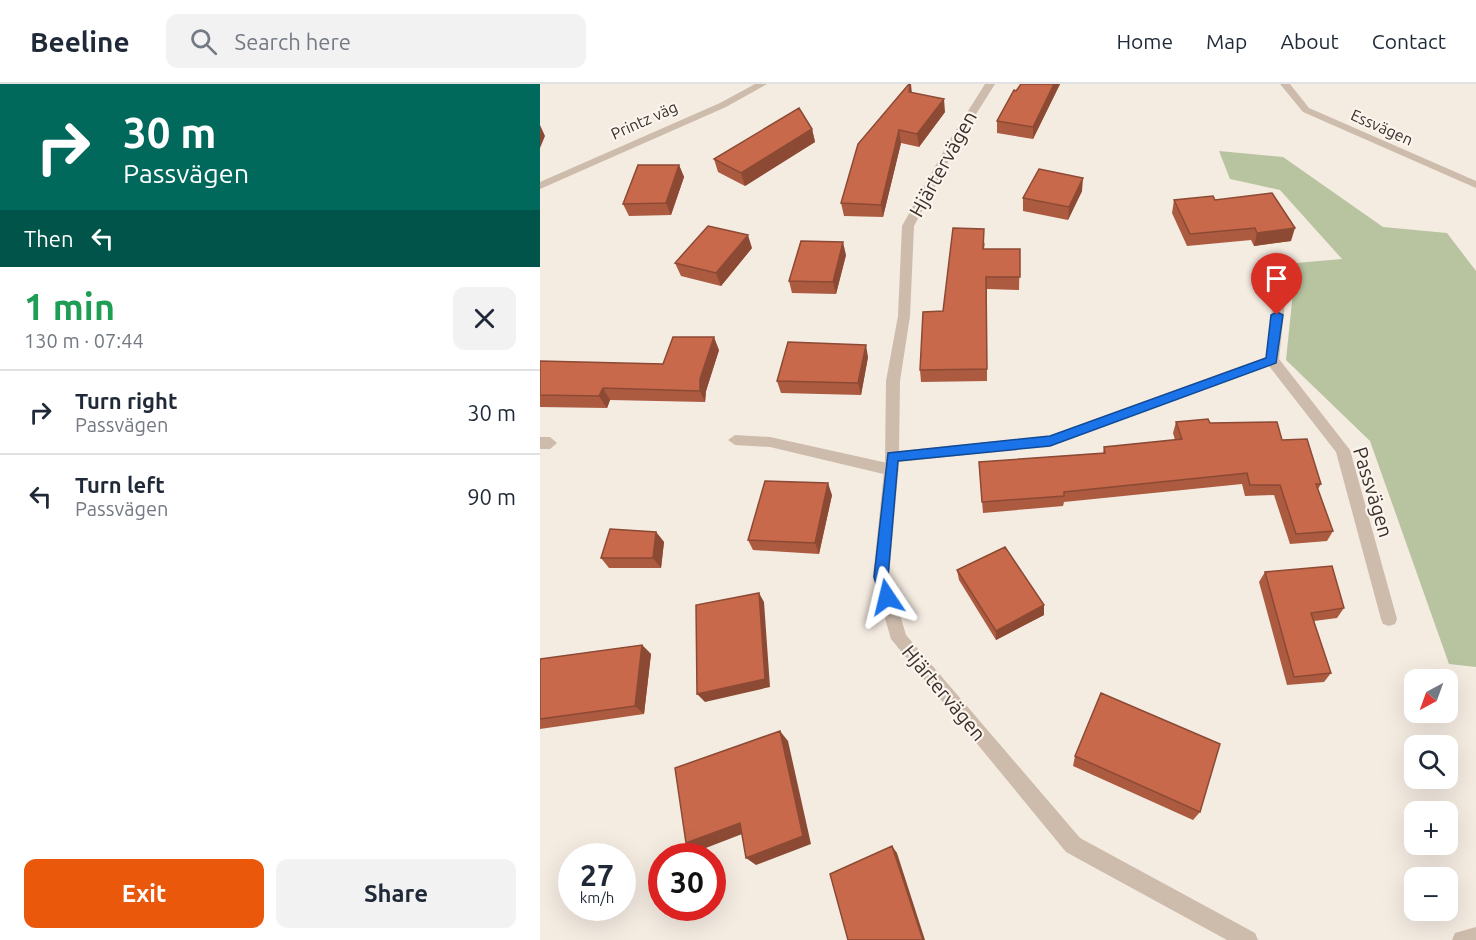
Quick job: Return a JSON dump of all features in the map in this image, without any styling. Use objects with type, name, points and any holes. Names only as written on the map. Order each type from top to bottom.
[{"type":"street","name":"Printz väg","points":[[540,186],[723,105],[762,84]]},
{"type":"street","name":"Hjärtervägen","points":[[990,84],[956,138],[908,226],[904,316],[893,381],[892,463],[881,577],[899,639],[1073,845],[1248,940]]},
{"type":"street","name":"Essvägen","points":[[1285,84],[1306,110],[1476,185]]},
{"type":"street","points":[[735,440],[771,442],[892,463],[1050,441],[1272,360],[1280,293]]},
{"type":"street","name":"Passvägen","points":[[1272,360],[1343,450],[1389,619]]},
{"type":"street","points":[[1462,940],[1476,937]]},
{"type":"green space","points":[[1219,151],[1283,157],[1383,227],[1447,233],[1476,271],[1476,667],[1449,664],[1370,441],[1286,360],[1296,263],[1342,259],[1280,190],[1230,179]]},
{"type":"building","points":[[909,84],[909,92],[944,99],[917,134],[899,130],[881,205],[841,203],[858,144]]},
{"type":"building","points":[[1021,84],[1054,84],[1033,127],[997,121],[1014,90],[1016,91]]},
{"type":"building","points":[[799,108],[812,129],[741,173],[714,159]]},
{"type":"building","points":[[638,165],[679,165],[666,203],[623,204]]},
{"type":"building","points":[[1039,169],[1083,178],[1069,207],[1023,198]]},
{"type":"building","points":[[1272,193],[1295,228],[1257,233],[1255,228],[1190,234],[1174,200],[1213,196],[1215,200]]},
{"type":"building","points":[[708,226],[748,235],[716,273],[675,263]]},
{"type":"building","points":[[953,228],[984,229],[983,249],[1020,249],[1020,277],[986,277],[987,369],[920,370],[923,312],[943,311]]},
{"type":"building","points":[[801,241],[843,242],[833,282],[789,281]]},
{"type":"building","points":[[673,337],[714,337],[700,379],[700,391],[603,388],[599,396],[540,395],[540,361],[663,364]]},
{"type":"building","points":[[788,342],[866,345],[858,383],[777,381]]},
{"type":"building","points":[[1208,419],[1210,423],[1277,422],[1282,440],[1307,439],[1321,484],[1316,484],[1333,531],[1296,534],[1280,485],[1250,485],[1247,473],[1064,492],[1064,496],[982,502],[979,462],[1105,453],[1104,447],[1182,439],[1176,422]]},
{"type":"building","points":[[765,481],[828,483],[815,543],[748,540]]},
{"type":"building","points":[[610,529],[656,532],[653,558],[601,558]]},
{"type":"building","points":[[1005,547],[1044,605],[996,631],[957,570]]},
{"type":"building","points":[[1332,566],[1344,608],[1311,613],[1331,673],[1294,677],[1265,572]]},
{"type":"building","points":[[759,593],[765,679],[697,694],[696,605]]},
{"type":"building","points":[[642,645],[635,706],[540,719],[540,659]]},
{"type":"building","points":[[1101,693],[1220,744],[1200,812],[1075,756]]},
{"type":"building","points":[[780,731],[803,836],[746,858],[740,823],[686,843],[675,768]]},
{"type":"building","points":[[892,846],[923,940],[848,940],[830,874]]},
{"type":"route","points":[[887,597],[881,577],[892,456],[1050,441],[1139,409],[1272,360],[1277,315]]}]
